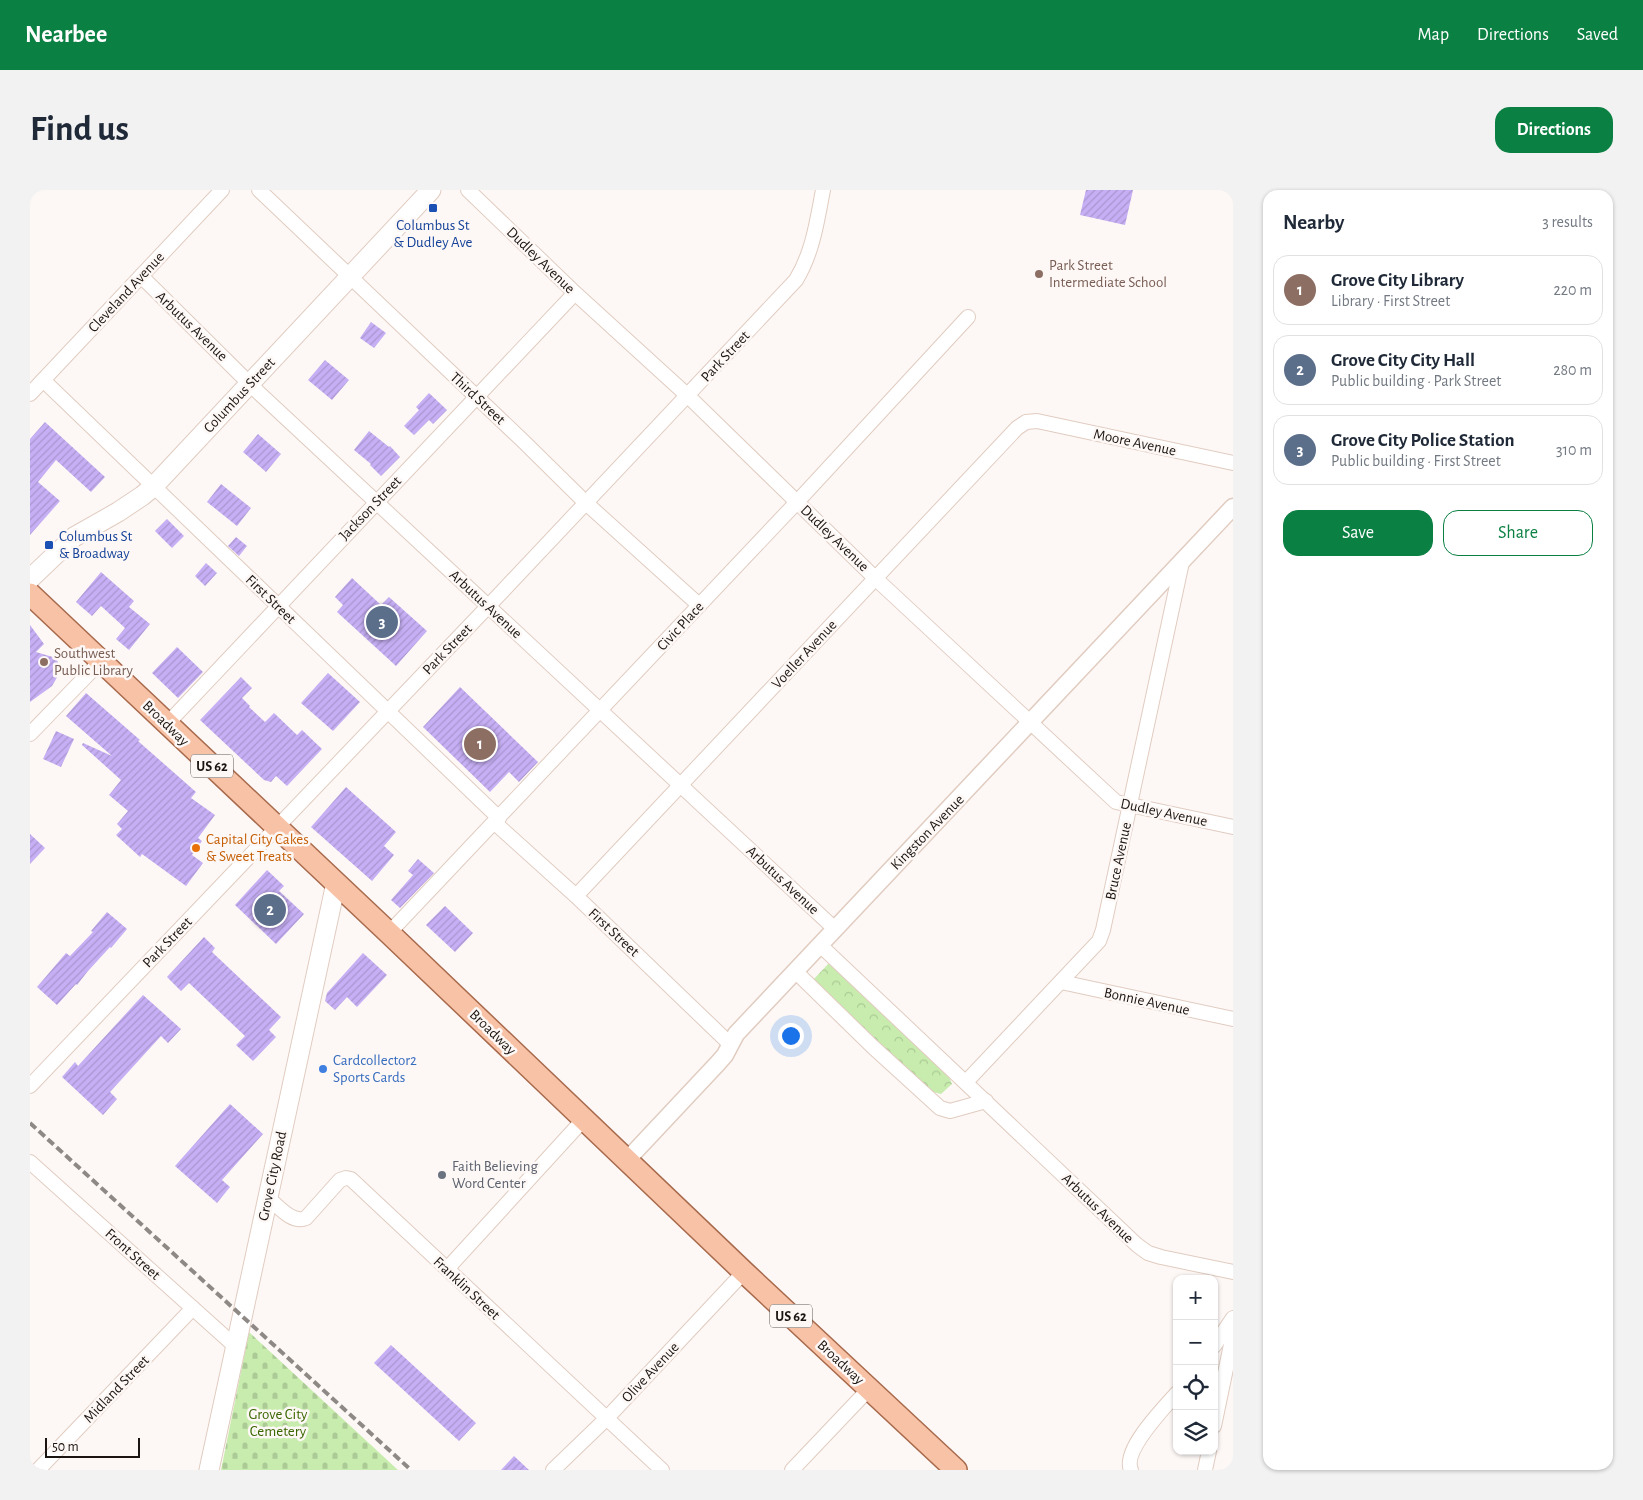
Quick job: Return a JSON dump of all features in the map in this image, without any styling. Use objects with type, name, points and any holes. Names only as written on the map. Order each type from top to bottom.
[{"type":"main road","name":"Columbus Street","points":[[30,580],[74,537],[134,501],[153,487],[430,190]]},
{"type":"main road","name":"Broadway","points":[[30,594],[276,828],[336,882],[744,1272],[956,1470]]},
{"type":"main road","name":"Grove City Road","points":[[209,1470],[336,882]]},
{"type":"street","name":"Cleveland Avenue","points":[[30,394],[222,190]]},
{"type":"street","name":"Third Street","points":[[259,190],[586,503],[699,605]]},
{"type":"street","name":"Dudley Avenue","points":[[468,190],[574,293],[688,396],[875,578],[1116,802],[1233,827]]},
{"type":"street","name":"Park Street","points":[[30,1086],[688,396],[796,280],[809,255],[824,190]]},
{"type":"street","name":"Arbutus Avenue","points":[[141,276],[258,392],[835,929]]},
{"type":"street","name":"Jackson Street","points":[[167,724],[574,293]]},
{"type":"street","name":"Civic Place","points":[[389,933],[798,502],[968,318]]},
{"type":"street","name":"First Street","points":[[43,380],[388,711],[497,820],[730,1044]]},
{"type":"street","name":"Moore Avenue","points":[[1037,421],[1233,463]]},
{"type":"street","name":"Voeller Avenue","points":[[576,896],[1017,428],[1026,422],[1037,421]]},
{"type":"street","name":"Kingston Avenue","points":[[627,1160],[725,1055],[736,1034],[1233,508]]},
{"type":"street","name":"Bruce Avenue","points":[[966,1082],[1092,950],[1099,940],[1103,930],[1182,562]]},
{"type":"street","points":[[30,734],[101,661]]},
{"type":"street","name":"Arbutus Avenue","points":[[820,945],[1137,1245],[1148,1253],[1161,1257],[1233,1272]]},
{"type":"street","points":[[795,971],[873,1047],[940,1108],[945,1111],[953,1110],[986,1101]]},
{"type":"street","name":"Bonnie Avenue","points":[[1061,982],[1233,1019]]},
{"type":"street","points":[[447,1269],[584,1119]]},
{"type":"street","name":"Front Street","points":[[30,1162],[235,1346]]},
{"type":"street","name":"Franklin Street","points":[[268,1198],[292,1217],[301,1220],[306,1218],[340,1180],[351,1179],[662,1470]]},
{"type":"street","name":"Olive Avenue","points":[[554,1470],[606,1418],[744,1272]]},
{"type":"street","name":"Midland Street","points":[[38,1470],[193,1308]]},
{"type":"street","points":[[1218,1341],[1233,1320]]},
{"type":"street","points":[[1217,1410],[1233,1334]]},
{"type":"street","points":[[793,1469],[869,1389]]},
{"type":"street","points":[[1131,1470],[1129,1466],[1131,1454],[1136,1443],[1173,1398]]},
{"type":"street","points":[[1205,1470],[1208,1455]]},
{"type":"green space","points":[[829,963],[949,1077],[952,1084],[941,1094],[929,1091],[813,980]]},
{"type":"green space","name":"Grove City Cemetery","points":[[249,1332],[398,1470],[221,1470]]},
{"type":"building","points":[[1086,190],[1133,190],[1125,225],[1080,215]]},
{"type":"building","points":[[371,322],[386,333],[374,348],[360,338]]},
{"type":"building","points":[[325,360],[349,380],[332,400],[308,380]]},
{"type":"building","points":[[429,393],[447,410],[433,424],[429,420],[414,435],[404,426],[419,410],[416,407]]},
{"type":"building","points":[[45,422],[105,477],[91,492],[56,460],[38,482],[60,501],[30,535],[30,439]]},
{"type":"building","points":[[369,431],[390,446],[400,457],[381,476],[371,464],[354,450]]},
{"type":"building","points":[[258,434],[281,454],[266,472],[243,452]]},
{"type":"building","points":[[221,484],[251,508],[237,526],[207,502]]},
{"type":"building","points":[[167,519],[184,536],[172,548],[155,531]]},
{"type":"building","points":[[236,537],[247,546],[239,556],[228,546]]},
{"type":"building","points":[[206,563],[217,573],[205,586],[195,576]]},
{"type":"building","points":[[101,572],[134,601],[129,607],[150,624],[129,650],[116,639],[125,628],[101,606],[92,616],[76,602]]},
{"type":"building","points":[[352,578],[381,605],[389,597],[427,631],[396,666],[337,612],[343,605],[335,597]]},
{"type":"building","name":"Southwest Public Library","points":[[30,625],[44,644],[36,652],[56,658],[60,667],[59,674],[52,686],[30,702]]},
{"type":"building","points":[[177,647],[203,672],[178,698],[152,673]]},
{"type":"building","points":[[328,673],[360,702],[333,731],[301,703]]},
{"type":"building","points":[[241,677],[252,688],[242,698],[265,722],[274,713],[297,735],[302,730],[322,749],[287,786],[276,776],[271,782],[264,780],[200,720]]},
{"type":"building","points":[[460,687],[538,762],[519,782],[509,772],[490,792],[423,727]]},
{"type":"building","points":[[86,693],[196,792],[191,798],[215,815],[198,838],[202,841],[192,855],[203,863],[186,886],[142,854],[140,857],[116,835],[122,829],[117,824],[128,811],[109,795],[121,780],[82,745],[83,743],[112,756],[66,716]]},
{"type":"building","points":[[56,731],[74,739],[61,767],[43,759]]},
{"type":"building","points":[[346,787],[396,832],[384,846],[394,855],[372,881],[311,827]]},
{"type":"building","points":[[30,834],[45,848],[30,864]]},
{"type":"building","points":[[418,859],[434,873],[400,908],[391,900],[413,875],[408,871]]},
{"type":"building","points":[[267,870],[284,886],[279,891],[304,914],[276,944],[235,905]]},
{"type":"building","points":[[445,906],[473,933],[455,952],[426,925]]},
{"type":"building","points":[[107,912],[127,929],[57,1005],[37,987],[66,953],[70,956],[93,932],[91,931]]},
{"type":"building","points":[[204,937],[215,948],[212,952],[281,1017],[269,1030],[276,1037],[253,1061],[236,1045],[245,1036],[189,983],[181,991],[167,977]]},
{"type":"building","points":[[363,953],[387,975],[357,1007],[347,997],[335,1010],[325,1001],[327,993]]},
{"type":"building","points":[[143,995],[181,1029],[168,1043],[161,1036],[110,1092],[117,1099],[103,1115],[62,1077],[75,1062],[78,1066]]},
{"type":"building","points":[[230,1104],[263,1134],[222,1180],[230,1187],[217,1203],[175,1166]]},
{"type":"building","points":[[391,1345],[476,1423],[459,1441],[374,1363]]},
{"type":"building","points":[[514,1456],[529,1470],[501,1470]]},
{"type":"railway","points":[[30,1123],[411,1470]]},
{"type":"place","name":"Columbus St & Dudley Ave","points":[[433,208]]},
{"type":"place","name":"Park Street Intermediate School","points":[[1039,274]]},
{"type":"place","name":"Columbus St & Broadway","points":[[49,545]]},
{"type":"place","name":"Grove City Police Station","points":[[382,622]]},
{"type":"place","name":"Southwest Public Library","points":[[44,662]]},
{"type":"place","name":"Grove City Library","points":[[480,744]]},
{"type":"place","name":"Capital City Cakes & Sweet Treats","points":[[196,848]]},
{"type":"place","name":"Grove City City Hall","points":[[270,910]]},
{"type":"place","name":"Cardcollector2 Sports Cards","points":[[323,1069]]},
{"type":"place","name":"Faith Believing Word Center","points":[[442,1175]]}]
